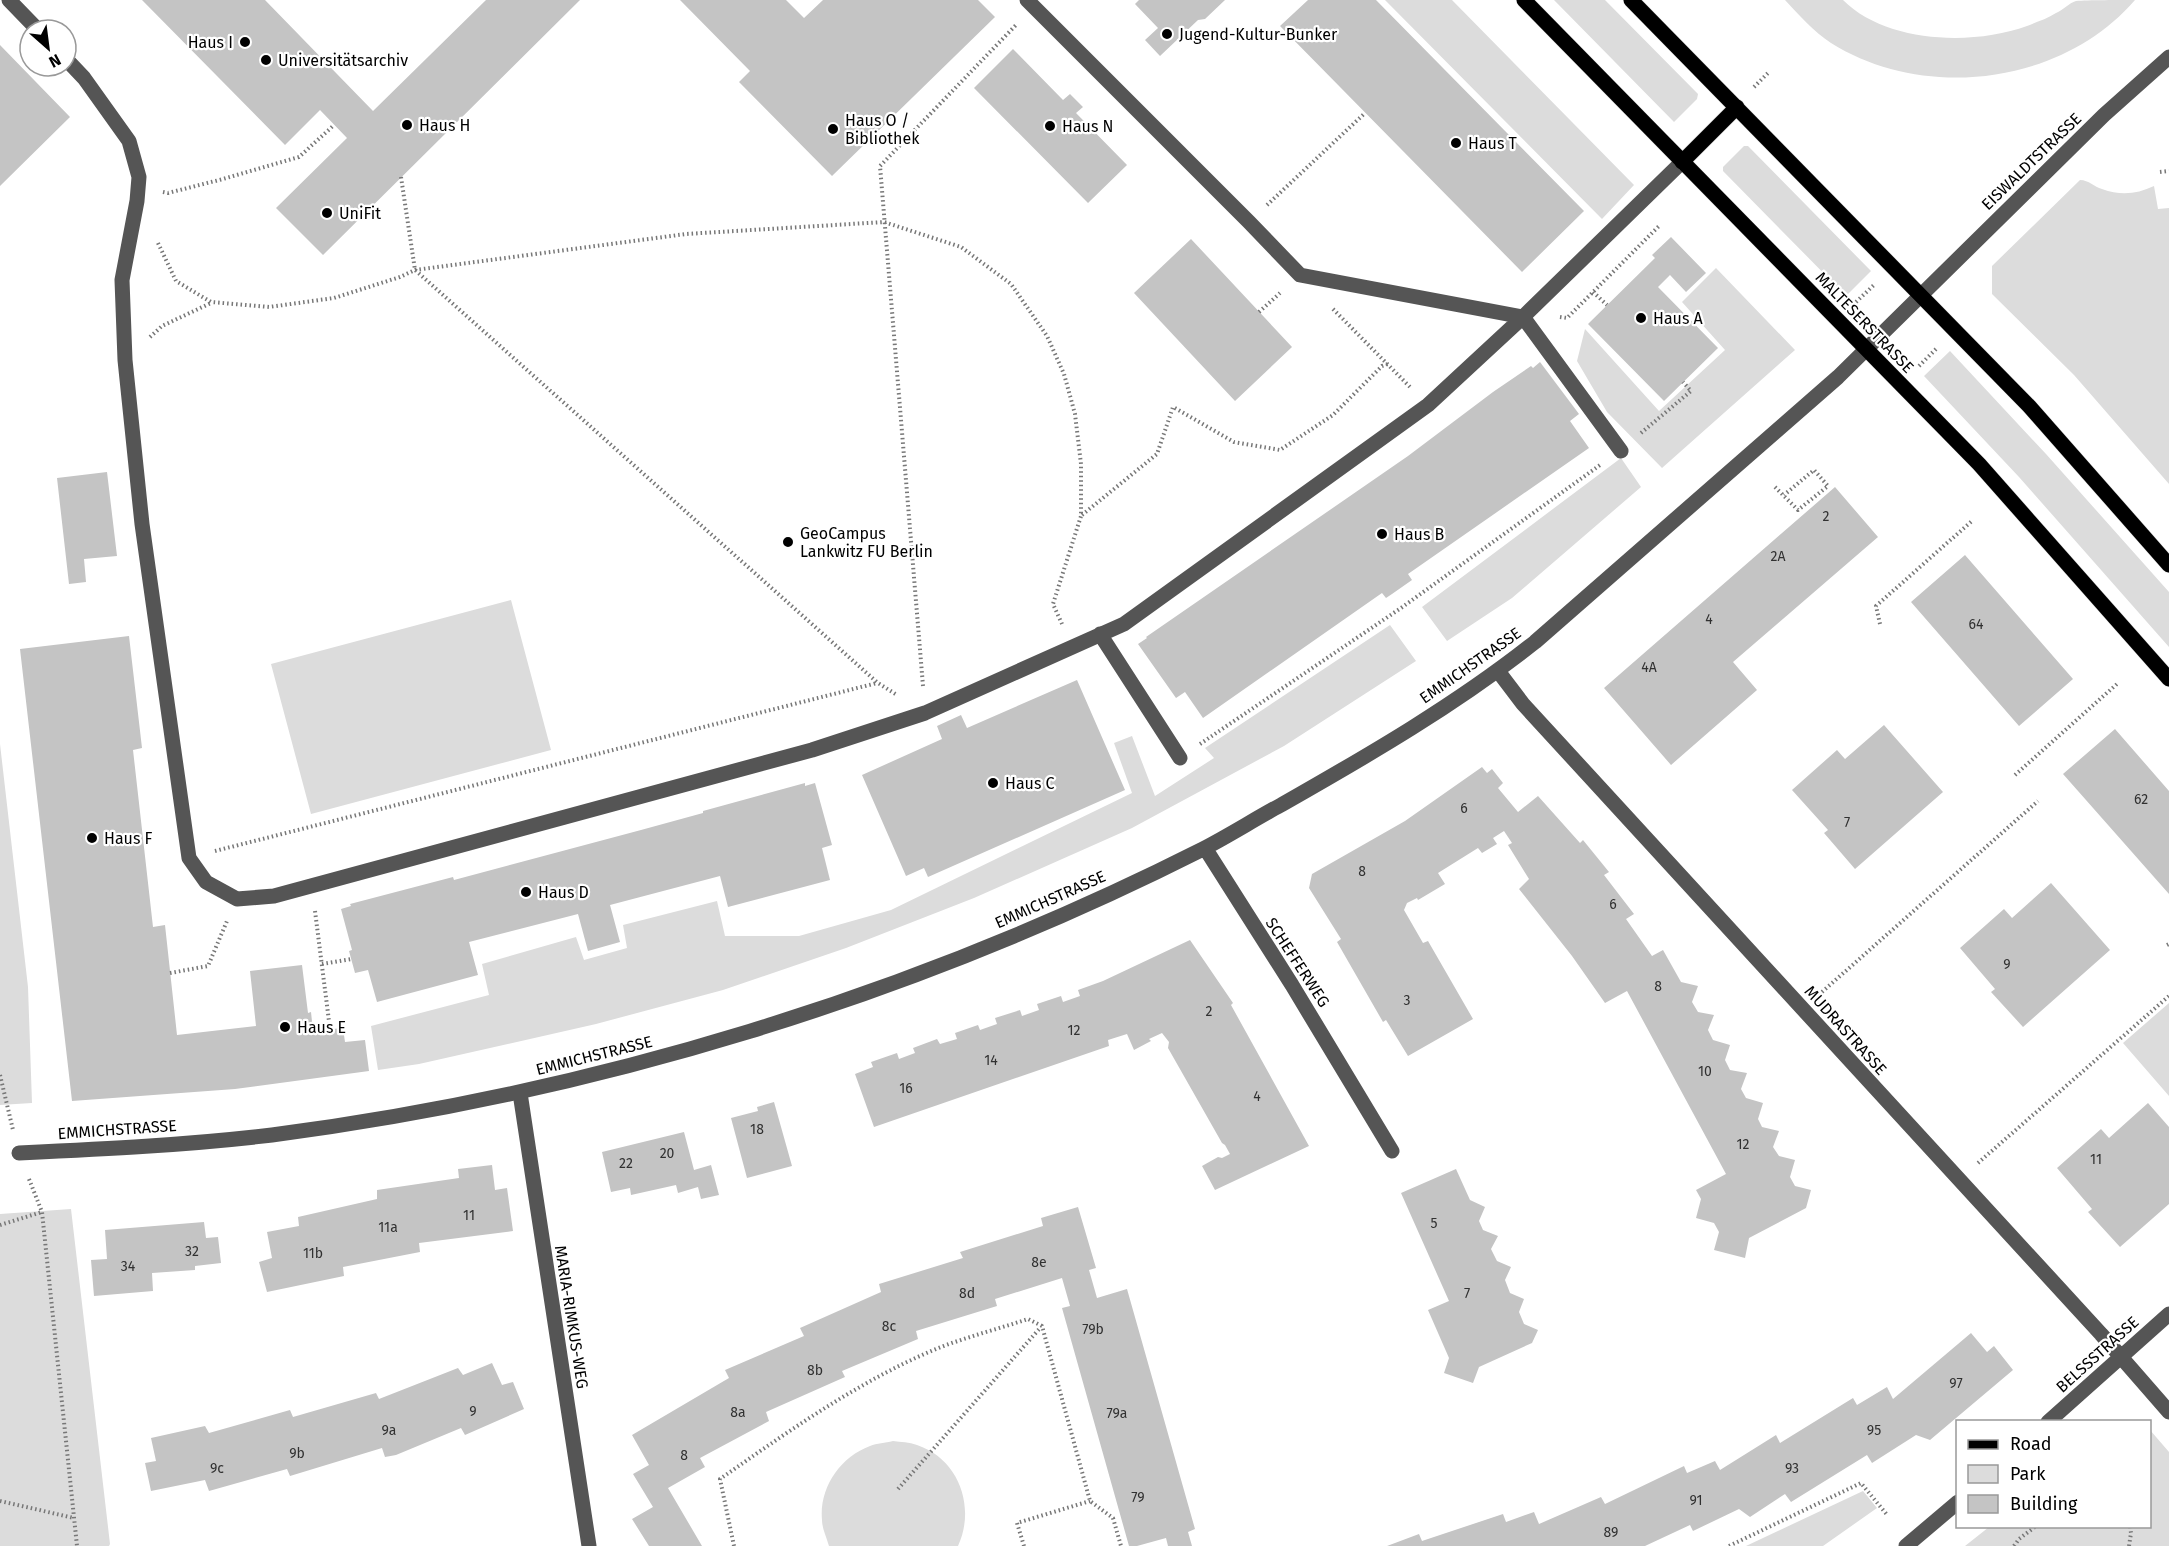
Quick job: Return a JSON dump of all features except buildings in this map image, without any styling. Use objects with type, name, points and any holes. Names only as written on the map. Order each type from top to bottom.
[{"type":"main road","name":"MALTESERSTRASSE","points":[[1524,0],[1979,465],[2169,680]]},
{"type":"main road","points":[[1631,0],[2029,406],[2169,565]]},
{"type":"main road","points":[[1682,162],[1737,107]]},
{"type":"street","points":[[9,0],[26,18]]},
{"type":"street","points":[[1030,3],[1300,275],[1523,317],[1621,451]]},
{"type":"street","name":"EISWALDTSTRASSE","points":[[1921,295],[2104,115],[2169,57]]},
{"type":"street","points":[[78,72],[129,141],[139,177],[122,280],[125,360],[142,524],[189,858],[206,882],[237,899],[274,896],[812,750],[926,713],[1124,624],[1428,405],[1523,317],[1682,162]]},
{"type":"street","name":"EMMICHSTRASSE","points":[[20,1154],[268,1135],[362,1122],[519,1093],[712,1043],[892,983],[982,949],[1054,918],[1205,848],[1376,750],[1498,671],[1544,634],[1830,384],[1921,295]]},
{"type":"street","points":[[1100,634],[1180,758]]},
{"type":"street","name":"MUDRASTRASSE","points":[[1498,671],[1523,704],[2169,1413]]},
{"type":"street","name":"SCHEFFERWEG","points":[[1205,848],[1392,1151]]},
{"type":"street","name":"MARIA-RIMKUS-WEG","points":[[519,1093],[589,1546]]},
{"type":"street","name":"BELSSSTRASSE","points":[[2050,1420],[2169,1314]]},
{"type":"street","points":[[1906,1546],[1956,1504]]},
{"type":"path","points":[[926,713],[880,166],[1030,3]]},
{"type":"path","points":[[1751,90],[1768,74]]},
{"type":"path","points":[[1249,222],[1365,113]]},
{"type":"path","points":[[168,193],[299,157],[334,125]]},
{"type":"path","points":[[2160,172],[2169,171]]},
{"type":"path","points":[[401,177],[415,270],[878,683],[926,713]]},
{"type":"path","points":[[157,241],[176,281],[211,302],[269,307],[334,298],[415,270],[687,234],[884,222],[961,246],[1011,284],[1047,336],[1064,374],[1075,414],[1081,464],[1081,516],[1053,604],[1071,647]]},
{"type":"path","points":[[1852,306],[1881,277]]},
{"type":"path","points":[[1593,292],[1607,305]]},
{"type":"path","points":[[125,360],[162,326],[211,302]]},
{"type":"path","points":[[1332,308],[1428,405]]},
{"type":"path","points":[[1914,370],[1944,341]]},
{"type":"path","points":[[1081,516],[1156,454],[1173,407],[1234,442],[1280,450],[1333,416],[1382,366],[1388,364]]},
{"type":"path","points":[[1180,758],[1401,608],[1621,451],[1691,391],[1683,382]]},
{"type":"path","points":[[1775,487],[1798,510],[1828,486],[1814,470],[1784,495]]},
{"type":"path","points":[[1880,624],[1876,606],[1973,520]]},
{"type":"path","points":[[189,858],[878,683]]},
{"type":"path","points":[[2015,775],[2117,684]]},
{"type":"path","points":[[1821,993],[2038,801]]},
{"type":"path","points":[[312,886],[330,1029]]},
{"type":"path","points":[[170,974],[208,966],[237,899]]},
{"type":"path","points":[[322,964],[352,959]]},
{"type":"path","points":[[1977,1163],[2169,996]]},
{"type":"path","points":[[0,1075],[20,1154],[42,1212],[77,1546]]},
{"type":"path","points":[[0,1225],[42,1212]]},
{"type":"path","points":[[734,1546],[720,1479],[786,1433],[868,1383],[937,1349],[1028,1319],[1042,1326],[1090,1501],[1113,1518],[1121,1546]]},
{"type":"path","points":[[898,1489],[1042,1326]]},
{"type":"path","points":[[1729,1546],[1861,1482],[1888,1516]]},
{"type":"path","points":[[1024,1546],[1017,1523],[1090,1501]]},
{"type":"path","points":[[0,1502],[74,1518]]},
{"type":"path","points":[[2014,1546],[2019,1539],[2035,1528]]},
{"type":"path","points":[[2129,1546],[2130,1528]]},
{"type":"green space","points":[[1385,0],[1452,0],[1634,185],[1602,219]]},
{"type":"green space","points":[[1554,0],[1605,0],[1698,94],[1697,99],[1674,122]]},
{"type":"green space","points":[[1785,0],[1843,0],[1861,14],[1882,25],[1931,37],[1956,38],[2005,32],[2027,26],[2049,17],[2076,1],[2135,0],[2105,28],[2070,50],[2032,66],[1991,75],[1950,77],[1908,73],[1868,62],[1825,39]]},
{"type":"green space","points":[[1744,146],[1748,146],[1871,271],[1846,296],[1723,171],[1723,167]]},
{"type":"green space","points":[[2080,180],[2099,188],[2122,193],[2141,191],[2154,186],[2158,209],[2169,208],[2169,484],[2074,375],[1992,294],[1992,266]]},
{"type":"green space","points":[[1716,268],[1795,350],[1662,468],[1607,412],[1577,361],[1585,329],[1659,411],[1725,350],[1682,302]]},
{"type":"green space","points":[[1950,351],[2169,592],[2169,647],[2019,477],[1924,376]]},
{"type":"green space","points":[[1621,458],[1641,487],[1512,598],[1447,641],[1422,607]]},
{"type":"green space","points":[[511,600],[551,750],[311,814],[271,664]]},
{"type":"green space","points":[[1390,625],[1416,661],[1284,746],[1132,828],[974,898],[846,948],[723,990],[596,1024],[419,1064],[378,1070],[371,1026],[489,995],[482,964],[576,937],[584,960],[627,948],[623,925],[717,901],[725,936],[799,936],[891,910],[1132,793],[1114,743],[1132,736],[1155,796],[1214,758],[1205,748]]},
{"type":"green space","points":[[0,744],[28,987],[32,1103],[0,1105]]},
{"type":"green space","points":[[2169,1003],[2169,1096],[2123,1043]]},
{"type":"green space","points":[[71,1209],[110,1544],[109,1546],[0,1546],[0,1214]]},
{"type":"green space","points":[[2151,1431],[2169,1452],[2169,1546],[1965,1546],[1988,1528],[2151,1528]]},
{"type":"green space","points":[[893,1441],[914,1444],[932,1452],[944,1461],[953,1473],[964,1501],[963,1531],[958,1546],[829,1546],[823,1526],[822,1508],[828,1485],[834,1475],[849,1458],[859,1451],[873,1445]]},
{"type":"green space","points":[[1863,1491],[1877,1508],[1823,1546],[1746,1546]]},
{"type":"place","name":"Jugend-Kultur-Bunker","points":[[1167,34]]},
{"type":"place","name":"Haus I","points":[[245,42]]},
{"type":"place","name":"Universitätsarchiv","points":[[266,60]]},
{"type":"place","name":"Haus H","points":[[407,125]]},
{"type":"place","name":"Haus N","points":[[1050,126]]},
{"type":"place","name":"Haus O / Bibliothek","points":[[833,129]]},
{"type":"place","name":"Haus T","points":[[1456,143]]},
{"type":"place","name":"UniFit","points":[[327,213]]},
{"type":"place","name":"Haus A","points":[[1641,318]]},
{"type":"place","name":"Haus B","points":[[1382,534]]},
{"type":"place","name":"GeoCampus Lankwitz FU Berlin","points":[[788,542]]},
{"type":"place","name":"Haus C","points":[[993,783]]},
{"type":"place","name":"Haus F","points":[[92,838]]},
{"type":"place","name":"Haus D","points":[[526,892]]},
{"type":"place","name":"Haus E","points":[[285,1027]]}]
